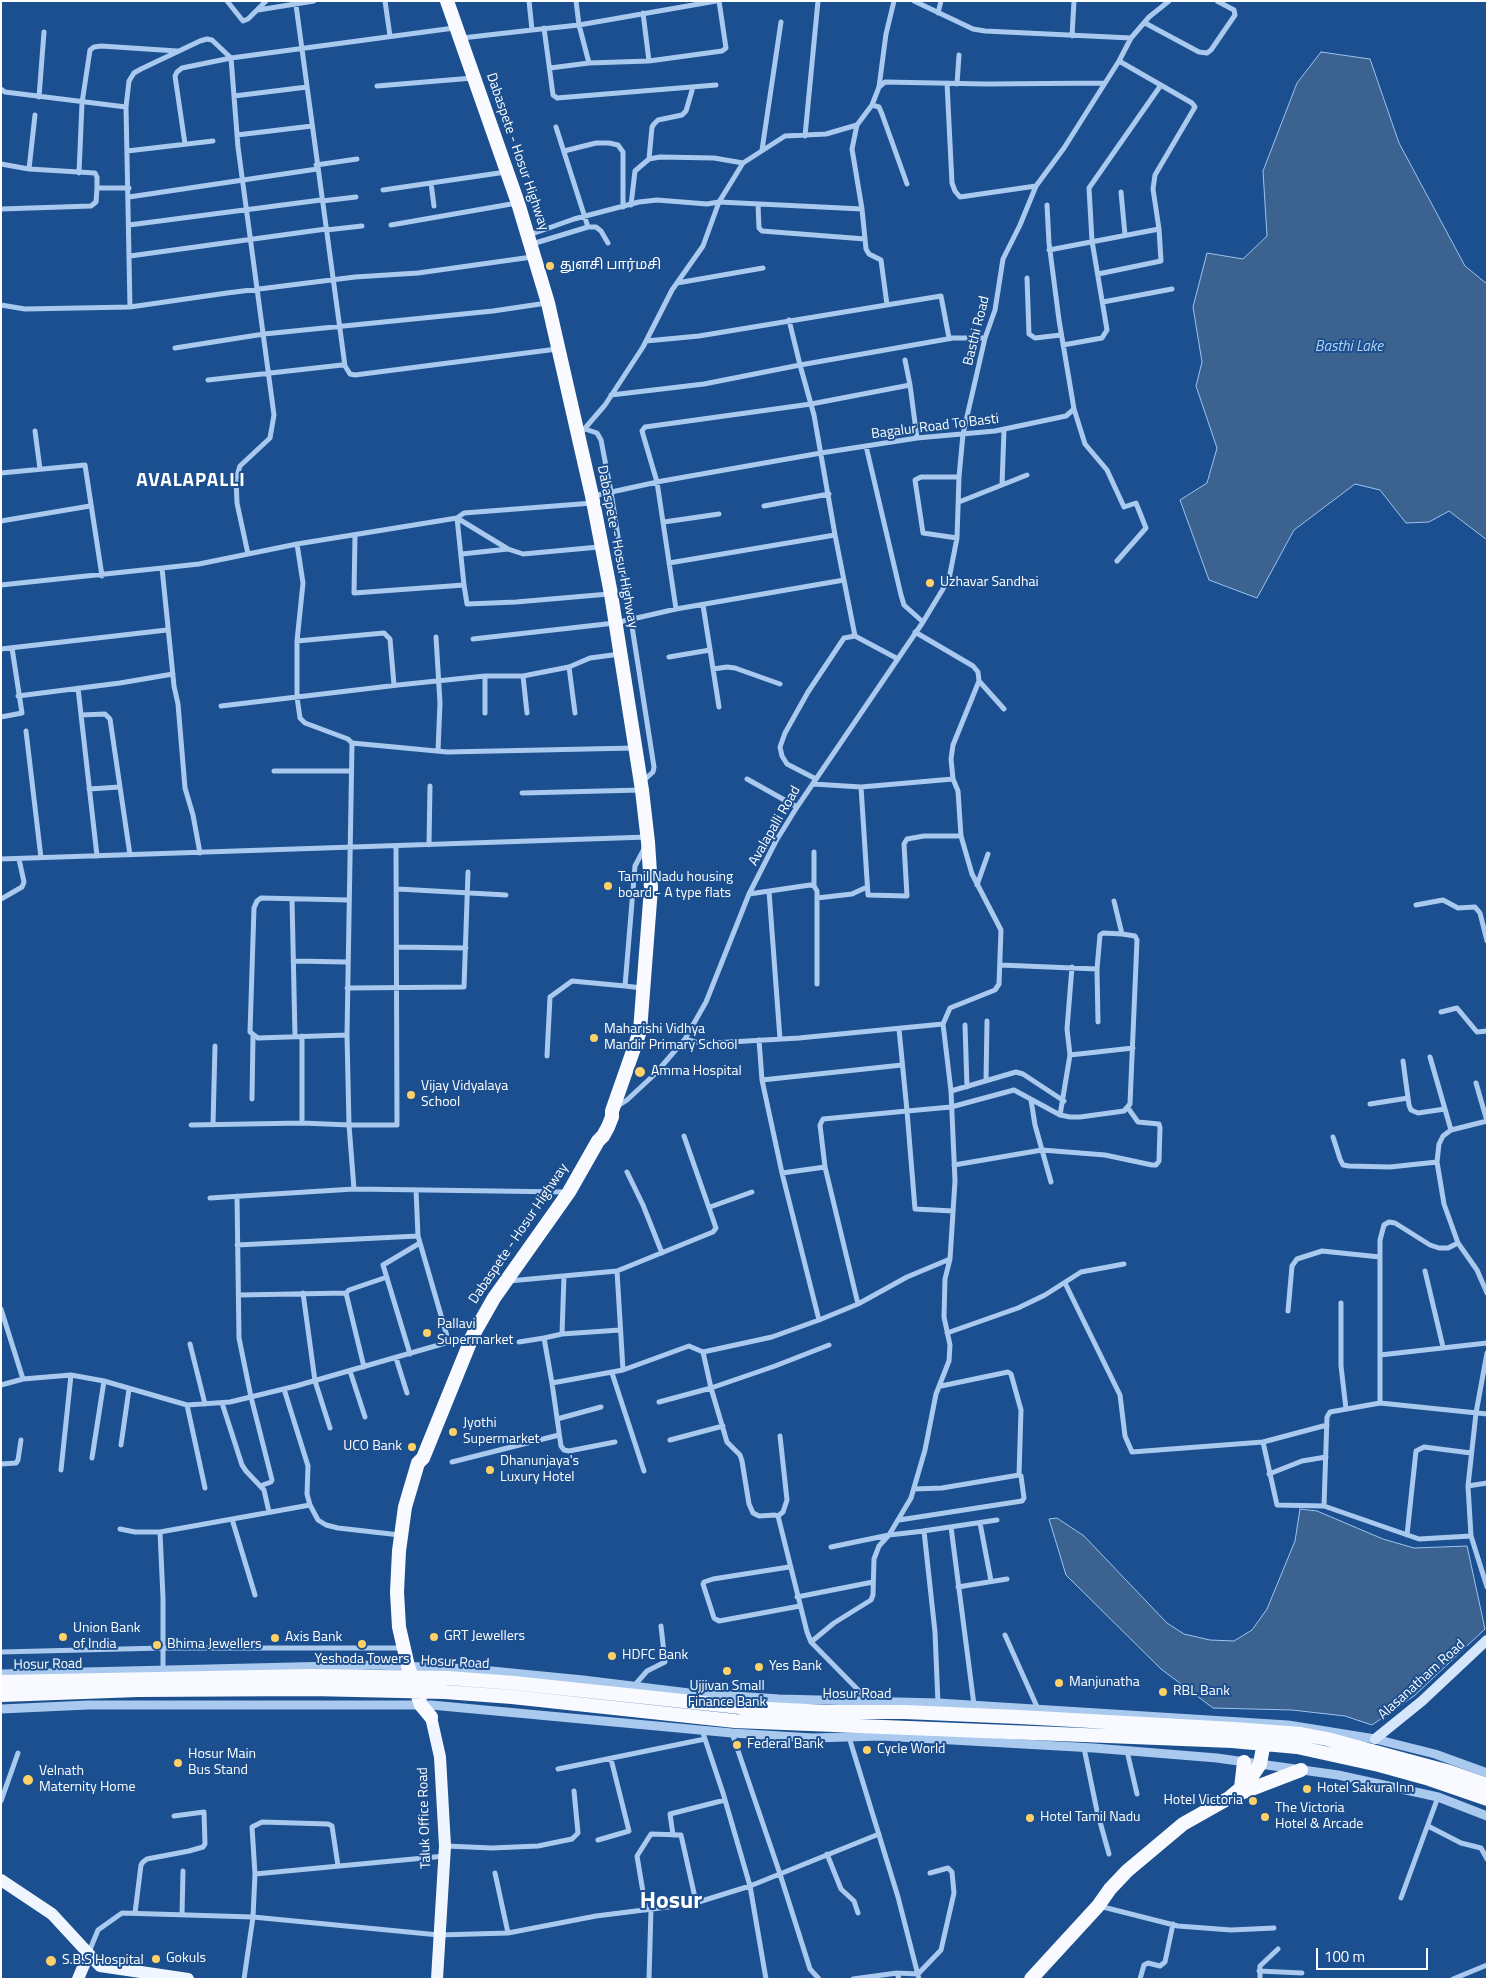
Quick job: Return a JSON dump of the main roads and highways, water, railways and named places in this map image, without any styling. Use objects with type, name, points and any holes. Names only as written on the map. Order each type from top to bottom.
[{"type":"highway","name":"Dabaspete - Hosur Highway","points":[[427,1709],[413,1666],[403,1648],[400,1628],[398,1592],[400,1535],[413,1477],[418,1463],[423,1458],[473,1335],[494,1298],[569,1192],[612,1118],[612,1110],[640,1031],[651,888],[648,840],[636,748],[611,594],[581,433],[532,245],[447,1]]},
{"type":"highway","name":"Dabaspete - Hosur Highway","points":[[413,1666],[407,1616],[406,1538],[410,1514],[424,1465],[423,1458]]},
{"type":"highway","name":"Hosur Road","points":[[1,1682],[311,1676],[420,1677],[514,1683],[579,1697],[735,1721],[897,1730],[1233,1735]]},
{"type":"highway","name":"Hosur Road","points":[[1,1695],[138,1690],[445,1692],[579,1697],[826,1712],[906,1709],[1233,1735]]},
{"type":"highway","points":[[1031,1979],[1098,1906],[1126,1871],[1183,1824],[1228,1798],[1248,1782],[1260,1764],[1267,1723]]},
{"type":"highway","points":[[1233,1735],[1365,1748],[1450,1772],[1487,1785]]},
{"type":"highway","points":[[1299,1741],[1426,1778],[1487,1799]]},
{"type":"highway","points":[[1242,1788],[1244,1762]]},
{"type":"highway","points":[[1228,1798],[1301,1770]]},
{"type":"main road","name":"Alasanatham Road","points":[[1375,1739],[1422,1701],[1487,1640]]},
{"type":"main road","name":"Taluk Office Road","points":[[427,1709],[440,1757],[445,1851],[436,1979]]},
{"type":"main road","points":[[1,1880],[52,1914],[100,1966],[188,1979]]},
{"type":"main road","points":[[78,1979],[88,1955]]},
{"type":"water","name":"Basthi Lake","points":[[1321,52],[1370,59],[1399,143],[1465,266],[1487,284],[1487,540],[1449,511],[1429,522],[1406,523],[1380,490],[1355,484],[1294,530],[1257,598],[1209,580],[1180,500],[1207,483],[1217,448],[1196,386],[1202,362],[1193,307],[1207,253],[1243,259],[1267,236],[1263,171],[1297,83]]},
{"type":"water","points":[[1300,1509],[1317,1511],[1383,1539],[1414,1548],[1467,1546],[1485,1629],[1414,1696],[1372,1725],[1345,1716],[1292,1710],[1213,1708],[1161,1669],[1066,1575],[1049,1519],[1057,1518],[1084,1536],[1167,1623],[1184,1634],[1210,1640],[1234,1641],[1252,1630],[1267,1609],[1295,1541]]},
{"type":"place","name":"துளசி பார்மசி","points":[[550,266]]},
{"type":"place","name":"Uzhavar Sandhai","points":[[930,583]]},
{"type":"place","name":"Tamil Nadu housing board - A type flats","points":[[608,886]]},
{"type":"place","name":"Maharishi Vidhya Mandir Primary School","points":[[594,1038]]},
{"type":"place","name":"Amma Hospital","points":[[640,1072]]},
{"type":"place","name":"Vijay Vidyalaya School","points":[[411,1095]]},
{"type":"place","name":"Pallavi Supermarket","points":[[427,1333]]},
{"type":"place","name":"Jyothi Supermarket","points":[[453,1432]]},
{"type":"place","name":"UCO Bank","points":[[412,1447]]},
{"type":"place","name":"Dhanunjaya's Luxury Hotel","points":[[490,1470]]},
{"type":"place","name":"Union Bank of India","points":[[63,1637]]},
{"type":"place","name":"GRT Jewellers","points":[[434,1637]]},
{"type":"place","name":"Axis Bank","points":[[275,1638]]},
{"type":"place","name":"Yeshoda Towers","points":[[362,1644]]},
{"type":"place","name":"Bhima Jewellers","points":[[157,1645]]},
{"type":"place","name":"HDFC Bank","points":[[612,1656]]},
{"type":"place","name":"Yes Bank","points":[[759,1667]]},
{"type":"place","name":"Ujjivan Small Finance Bank","points":[[727,1671]]},
{"type":"place","name":"Manjunatha","points":[[1059,1683]]},
{"type":"place","name":"RBL Bank","points":[[1163,1692]]},
{"type":"place","name":"Federal Bank","points":[[737,1745]]},
{"type":"place","name":"Cycle World","points":[[867,1750]]},
{"type":"place","name":"Hosur Main Bus Stand","points":[[178,1763]]},
{"type":"place","name":"Velnath Maternity Home","points":[[28,1780]]},
{"type":"place","name":"Hotel Sakura Inn","points":[[1307,1789]]},
{"type":"place","name":"Hotel Victoria","points":[[1253,1801]]},
{"type":"place","name":"The Victoria Hotel & Arcade","points":[[1265,1817]]},
{"type":"place","name":"Hotel Tamil Nadu","points":[[1030,1818]]},
{"type":"place","name":"Gokuls","points":[[156,1959]]},
{"type":"place","name":"S.B.S Hospital","points":[[51,1961]]},
{"type":"district","name":"AVALAPALLI","points":[[191,481]]},
{"type":"district","name":"Hosur","points":[[671,1902]]}]
